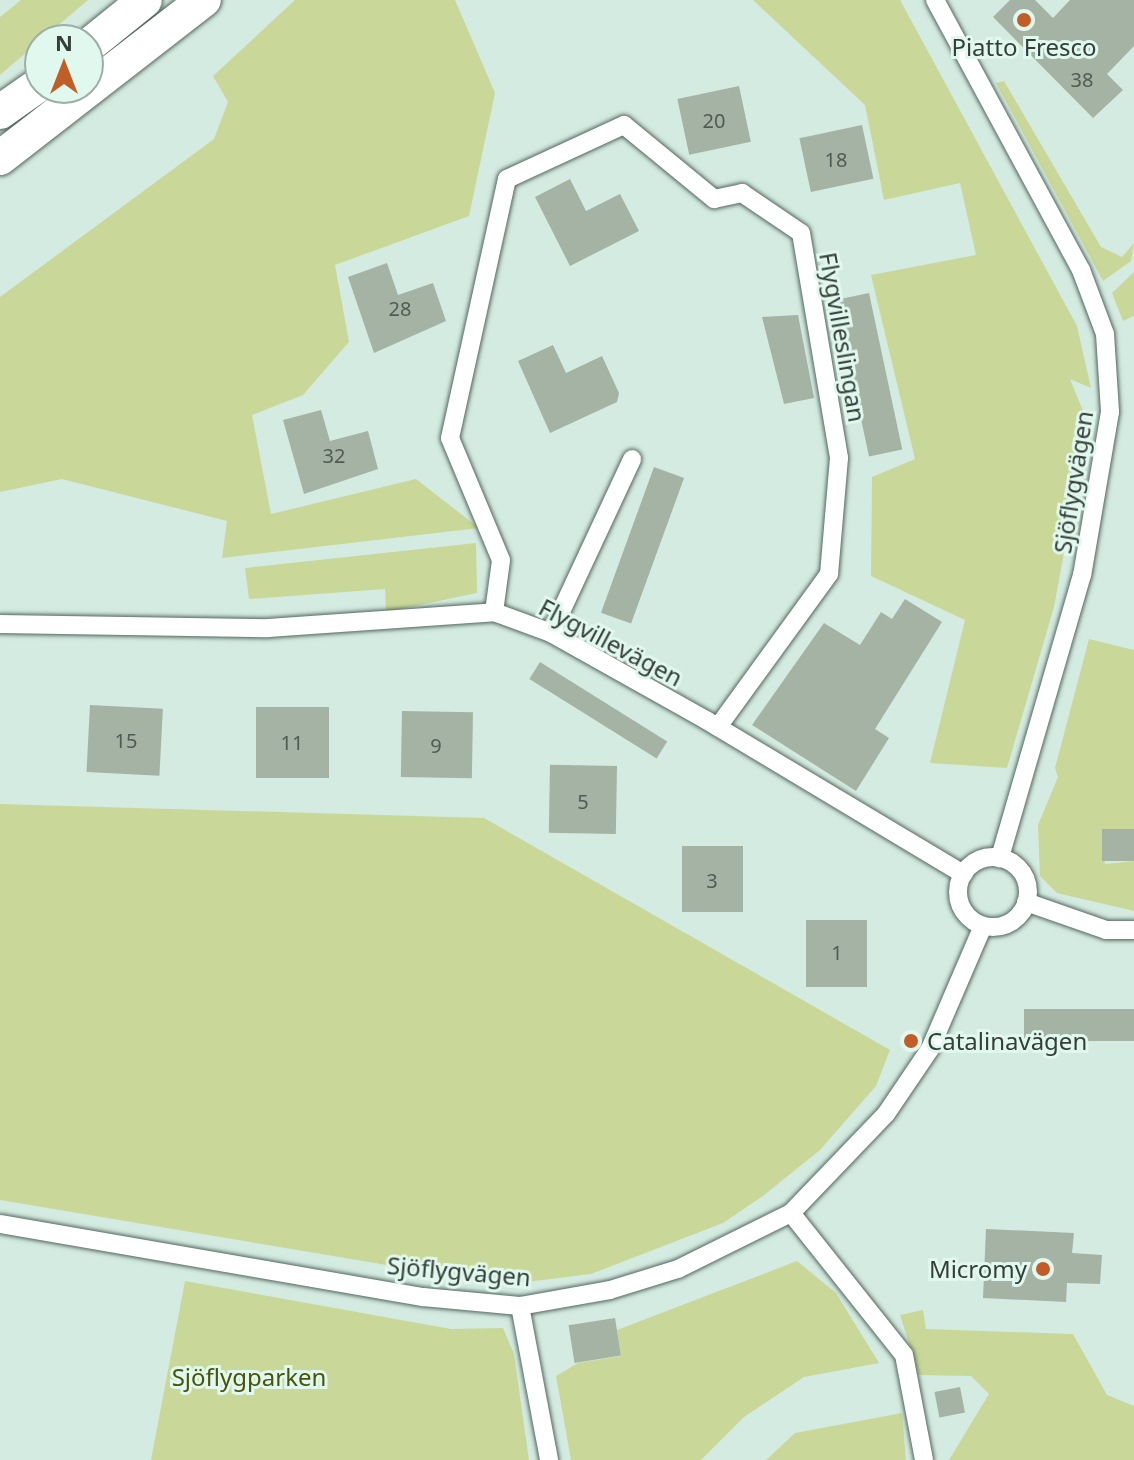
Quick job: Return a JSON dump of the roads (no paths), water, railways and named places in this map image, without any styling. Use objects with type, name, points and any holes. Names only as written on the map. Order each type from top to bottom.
[{"type":"highway","points":[[104,33],[145,0]]},
{"type":"highway","points":[[0,158],[204,0]]},
{"type":"highway","points":[[0,112],[24,95]]},
{"type":"street","name":"Sjöflygvägen","points":[[935,0],[1081,270],[1105,334],[1110,412],[1082,575],[1000,858]]},
{"type":"street","name":"Flygvilleslingan","points":[[494,612],[501,560],[450,438],[507,179],[624,125],[714,199],[742,193],[801,233],[839,458],[829,574],[718,727]]},
{"type":"street","points":[[551,633],[632,459]]},
{"type":"street","name":"Flygvillevägen","points":[[0,624],[268,628],[494,612],[551,633],[718,727],[963,874]]},
{"type":"street","points":[[1000,858],[1025,879],[1026,902],[1012,921],[983,926],[960,905],[963,874],[979,860],[1000,858]]},
{"type":"street","points":[[1026,902],[1106,930],[1134,930]]},
{"type":"street","name":"Sjöflygvägen","points":[[0,1224],[423,1297],[520,1306],[678,1269],[791,1213],[886,1114],[921,1062],[983,926]]},
{"type":"street","points":[[791,1213],[904,1355],[924,1460]]},
{"type":"street","points":[[520,1306],[549,1460]]},
{"type":"place","name":"Piatto Fresco","points":[[1024,20]]},
{"type":"place","name":"Catalinavägen","points":[[911,1041]]},
{"type":"place","name":"Micromy","points":[[1043,1269]]},
{"type":"park label","name":"Sjöflygparken","points":[[249,1377]]}]
